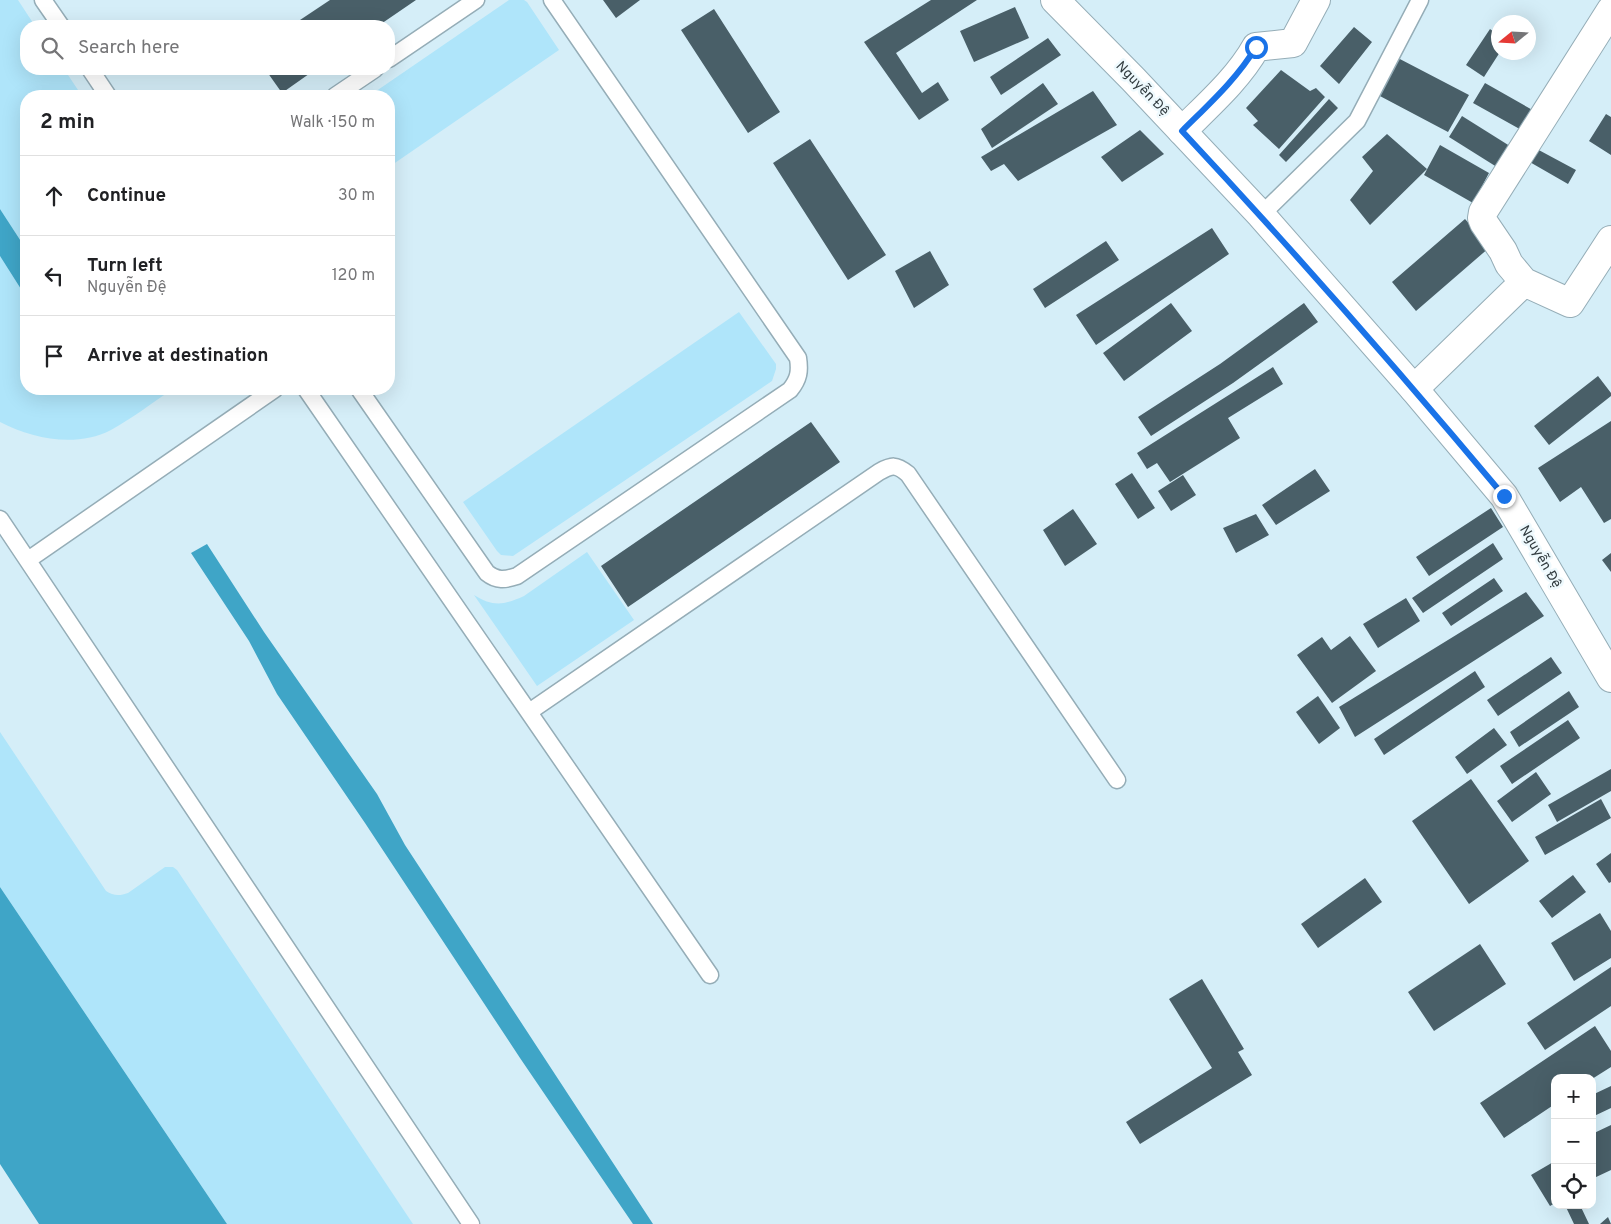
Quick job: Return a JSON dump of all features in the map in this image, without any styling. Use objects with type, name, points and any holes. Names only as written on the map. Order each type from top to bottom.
[{"type":"street","name":"Nguyễn Đệ","points":[[1055,0],[1133,79],[1261,215],[1414,389],[1504,496],[1611,678]]},
{"type":"street","points":[[1182,131],[1215,99],[1249,59],[1256,47],[1292,43],[1316,0]]},
{"type":"street","points":[[1611,10],[1482,218],[1509,264],[1524,282],[1570,303],[1611,240]]},
{"type":"street","points":[[1414,389],[1524,282]]},
{"type":"lane","points":[[43,0],[57,20]]},
{"type":"lane","points":[[395,55],[476,0]]},
{"type":"lane","points":[[363,395],[487,573],[494,578],[506,580],[517,576],[550,554],[790,390],[797,381],[800,370],[798,358],[552,0]]},
{"type":"lane","points":[[1261,215],[1357,121],[1420,0]]},
{"type":"lane","points":[[94,75],[104,90]]},
{"type":"lane","points":[[343,90],[366,75]]},
{"type":"lane","points":[[28,560],[266,395]]},
{"type":"lane","points":[[310,395],[710,975]]},
{"type":"lane","points":[[529,712],[879,472],[890,466],[900,467],[908,474],[1117,780]]},
{"type":"lane","points":[[0,520],[471,1224]]},
{"type":"shaded area","points":[[0,0],[18,0],[31,20],[20,20],[20,75],[68,75],[78,90],[20,90],[20,240],[0,209]]},
{"type":"shaded area","points":[[509,0],[524,0],[527,2],[559,50],[395,163],[395,90],[378,90]]},
{"type":"shaded area","points":[[0,209],[20,240],[20,288],[0,256]]},
{"type":"shaded area","points":[[0,256],[20,288],[20,395],[164,395],[111,430],[98,436],[84,439],[69,440],[40,437],[0,422]]},
{"type":"shaded area","points":[[739,312],[776,364],[772,381],[513,556],[501,555],[463,502]]},
{"type":"shaded area","points":[[207,544],[264,632],[377,794],[405,845],[653,1224],[633,1224],[277,694],[249,641],[191,553]]},
{"type":"shaded area","points":[[587,552],[634,620],[537,686],[474,595],[493,603],[504,603],[517,599]]},
{"type":"shaded area","points":[[0,732],[106,891],[114,895],[125,894],[165,867],[173,867],[177,870],[413,1224],[227,1224],[0,887]]},
{"type":"shaded area","points":[[0,887],[227,1224],[39,1224],[0,1164]]},
{"type":"building","points":[[330,0],[416,0],[387,20],[300,20]]},
{"type":"building","points":[[603,0],[640,0],[616,18]]},
{"type":"building","points":[[931,0],[977,0],[896,53],[922,93],[938,82],[949,100],[919,120],[864,42]]},
{"type":"building","points":[[1015,7],[1029,38],[974,62],[960,31]]},
{"type":"building","points":[[714,9],[780,112],[748,133],[681,30]]},
{"type":"building","points":[[1354,27],[1372,42],[1339,84],[1320,66]]},
{"type":"building","points":[[1490,29],[1491,60],[1495,60],[1484,77],[1466,65]]},
{"type":"building","points":[[1048,38],[1061,55],[1001,95],[990,77]]},
{"type":"building","points":[[1396,57],[1469,95],[1448,132],[1378,95]]},
{"type":"building","points":[[1281,70],[1310,91],[1316,88],[1325,97],[1279,149],[1253,125],[1258,121],[1246,108]]},
{"type":"building","points":[[269,75],[308,75],[286,90],[280,90]]},
{"type":"building","points":[[1043,83],[1058,104],[992,148],[981,129]]},
{"type":"building","points":[[1485,83],[1536,112],[1525,132],[1473,103]]},
{"type":"building","points":[[1093,91],[1117,125],[1018,181],[1004,164],[991,171],[981,157]]},
{"type":"building","points":[[1329,99],[1338,108],[1286,162],[1279,155]]},
{"type":"building","points":[[1606,114],[1611,117],[1611,155],[1589,141]]},
{"type":"building","points":[[1462,116],[1513,148],[1500,169],[1449,137]]},
{"type":"building","points":[[1140,130],[1164,154],[1122,182],[1101,157]]},
{"type":"building","points":[[1387,134],[1427,169],[1370,225],[1350,200],[1373,171],[1362,157]]},
{"type":"building","points":[[810,139],[886,255],[848,280],[773,163]]},
{"type":"building","points":[[1440,145],[1489,173],[1473,203],[1424,175]]},
{"type":"building","points":[[1535,148],[1576,170],[1568,184],[1528,161]]},
{"type":"building","points":[[1465,219],[1490,247],[1416,311],[1392,282]]},
{"type":"building","points":[[1212,228],[1229,254],[1096,345],[1076,315]]},
{"type":"building","points":[[1106,241],[1119,260],[1045,308],[1033,289]]},
{"type":"building","points":[[930,251],[949,285],[914,308],[895,271]]},
{"type":"building","points":[[1171,303],[1192,331],[1124,381],[1103,353]]},
{"type":"building","points":[[1304,303],[1318,322],[1233,383],[1151,436],[1138,417],[1220,364]]},
{"type":"building","points":[[1273,367],[1283,384],[1228,418],[1240,438],[1170,482],[1157,463],[1147,469],[1137,453]]},
{"type":"building","points":[[1598,376],[1611,393],[1611,396],[1549,445],[1534,426]]},
{"type":"building","points":[[1611,421],[1611,519],[1604,523],[1581,487],[1560,502],[1538,468]]},
{"type":"building","points":[[811,422],[840,462],[628,607],[601,566]]},
{"type":"building","points":[[1315,469],[1330,491],[1276,525],[1262,505]]},
{"type":"building","points":[[1132,473],[1155,508],[1138,519],[1115,484]]},
{"type":"building","points":[[1183,475],[1196,495],[1171,511],[1158,491]]},
{"type":"building","points":[[1491,508],[1503,527],[1429,576],[1416,557]]},
{"type":"building","points":[[1073,509],[1097,544],[1065,566],[1043,530]]},
{"type":"building","points":[[1256,514],[1269,535],[1236,553],[1223,528]]},
{"type":"building","points":[[1493,543],[1503,559],[1423,613],[1412,598]]},
{"type":"building","points":[[1611,553],[1611,572],[1602,560]]},
{"type":"building","points":[[1494,578],[1503,591],[1451,626],[1442,613]]},
{"type":"building","points":[[1526,592],[1544,616],[1355,737],[1339,707]]},
{"type":"building","points":[[1406,598],[1420,621],[1378,648],[1363,624]]},
{"type":"building","points":[[1350,636],[1376,671],[1332,703],[1297,655],[1322,637],[1331,650]]},
{"type":"building","points":[[1551,657],[1562,673],[1498,716],[1487,700]]},
{"type":"building","points":[[1475,671],[1485,687],[1384,755],[1374,739]]},
{"type":"building","points":[[1569,691],[1579,707],[1519,747],[1510,732]]},
{"type":"building","points":[[1318,696],[1340,728],[1319,744],[1296,712]]},
{"type":"building","points":[[1568,720],[1580,738],[1512,784],[1500,766]]},
{"type":"building","points":[[1494,728],[1507,745],[1467,774],[1455,757]]},
{"type":"building","points":[[1611,769],[1611,791],[1557,822],[1548,805]]},
{"type":"building","points":[[1536,772],[1551,794],[1512,822],[1497,801]]},
{"type":"building","points":[[1471,779],[1529,861],[1469,904],[1412,821]]},
{"type":"building","points":[[1601,799],[1611,818],[1545,855],[1535,837]]},
{"type":"building","points":[[1611,853],[1611,882],[1609,883],[1596,864]]},
{"type":"building","points":[[1573,875],[1586,892],[1552,918],[1539,901]]},
{"type":"building","points":[[1365,878],[1382,902],[1318,948],[1301,924]]},
{"type":"building","points":[[1600,913],[1611,931],[1611,958],[1574,981],[1551,943]]},
{"type":"building","points":[[1480,944],[1506,984],[1434,1031],[1408,992]]},
{"type":"building","points":[[1611,967],[1611,1006],[1545,1050],[1527,1023]]},
{"type":"building","points":[[1202,979],[1244,1049],[1238,1052],[1252,1075],[1140,1144],[1126,1122],[1212,1068],[1169,999]]},
{"type":"building","points":[[1595,1026],[1611,1051],[1611,1067],[1596,1076],[1596,1074],[1551,1074],[1551,1107],[1504,1138],[1480,1103]]},
{"type":"building","points":[[1611,1086],[1611,1108],[1596,1115],[1596,1093]]},
{"type":"building","points":[[1611,1125],[1611,1170],[1596,1177],[1596,1164],[1596,1132]]},
{"type":"building","points":[[1551,1163],[1551,1205],[1550,1206],[1531,1175]]},
{"type":"building","points":[[1567,1209],[1582,1209],[1589,1224],[1574,1224]]},
{"type":"building","points":[[1608,1217],[1611,1224],[1600,1224]]},
{"type":"route","points":[[1256,47],[1249,59],[1215,99],[1182,131],[1261,215],[1414,389],[1504,496]]}]
